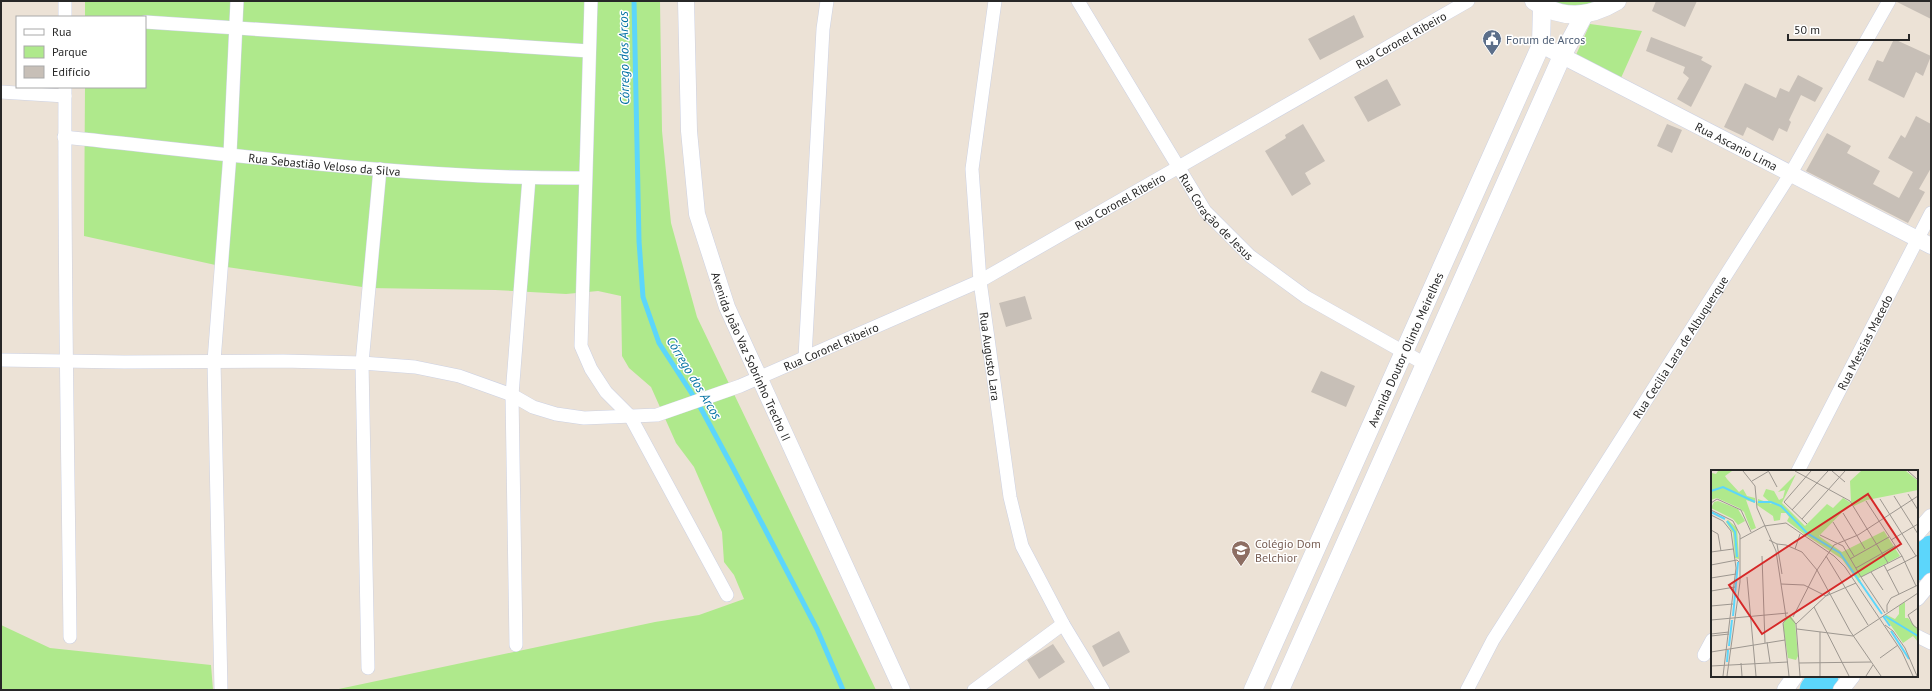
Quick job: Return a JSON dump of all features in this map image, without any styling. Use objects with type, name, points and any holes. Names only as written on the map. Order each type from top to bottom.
[{"type":"main road","points":[[1538,4],[1566,14],[1584,15],[1617,1]]},
{"type":"main road","name":"Avenida Doutor Olinto Meirelhes","points":[[1253,690],[1541,45],[1538,4]]},
{"type":"main road","name":"Avenida Doutor Olinto Meirelhes","points":[[1280,690],[1562,56],[1584,15]]},
{"type":"main road","points":[[1472,201],[1493,211]]},
{"type":"main road","points":[[1327,524],[1349,534]]},
{"type":"street","points":[[65,1],[65,16]]},
{"type":"street","points":[[221,690],[214,361],[230,154],[237,1]]},
{"type":"street","points":[[591,1],[581,346],[591,369],[606,392],[630,416],[727,595]]},
{"type":"street","name":"Avenida João Vaz Sobrinho Trecho II","points":[[686,1],[689,131],[697,214],[727,307],[902,690]]},
{"type":"street","points":[[805,357],[823,29],[827,1]]},
{"type":"street","name":"Rua Augusto Lara","points":[[995,1],[972,169],[980,281],[1010,497],[1022,546],[1063,624],[1103,690]]},
{"type":"street","name":"Rua Coração de Jesus","points":[[1078,1],[1205,211],[1250,256],[1306,297],[1425,364]]},
{"type":"street","name":"Rua Coronel Ribeiro","points":[[1,360],[68,362],[214,361],[362,363],[415,367],[459,376],[512,395],[533,407],[556,414],[584,418],[656,415],[740,386],[980,281],[1178,166],[1468,1]]},
{"type":"street","name":"Rua Cecilia Lara de Albuquerque","points":[[1467,690],[1492,640],[1791,174],[1889,1]]},
{"type":"street","points":[[146,22],[589,52]]},
{"type":"street","name":"Rua Ascanio Lima","points":[[1541,45],[1931,246]]},
{"type":"street","points":[[1,92],[65,92],[64,250],[68,362],[70,638]]},
{"type":"street","name":"Rua Sebastião Veloso da Silva","points":[[64,137],[380,169],[528,178],[586,178]]},
{"type":"street","points":[[368,668],[362,363],[380,169]]},
{"type":"street","points":[[516,645],[512,395],[528,178]]},
{"type":"street","name":"Rua Messias Macedo","points":[[1799,470],[1931,213]]},
{"type":"street","points":[[1918,532],[1931,517]]},
{"type":"street","points":[[1918,597],[1931,581]]},
{"type":"street","points":[[974,690],[1063,624]]},
{"type":"street","points":[[1918,636],[1931,643]]},
{"type":"street","points":[[1704,655],[1711,642]]},
{"type":"street","points":[[1785,690],[1794,677]]},
{"type":"street","points":[[1841,690],[1851,677]]},
{"type":"green space","points":[[85,1],[660,1],[662,131],[671,223],[697,317],[876,690],[334,690],[655,622],[699,615],[744,599],[734,575],[724,562],[722,532],[694,467],[676,443],[651,387],[629,368],[622,356],[621,296],[598,291],[566,294],[495,290],[369,288],[220,266],[84,236],[85,88],[146,88],[146,16],[85,16]]},
{"type":"green space","points":[[1537,1],[1600,1],[1584,13]]},
{"type":"green space","points":[[1590,24],[1642,31],[1621,78],[1575,57]]},
{"type":"green space","points":[[1,625],[50,648],[211,665],[213,690],[1,690]]},
{"type":"building","points":[[1656,1],[1697,1],[1685,27],[1652,11]]},
{"type":"building","points":[[1931,1],[1931,19],[1897,2]]},
{"type":"building","points":[[1354,15],[1364,37],[1320,60],[1308,39]]},
{"type":"building","points":[[1651,37],[1703,57],[1701,60],[1712,66],[1691,107],[1677,99],[1689,78],[1683,73],[1685,67],[1646,51]]},
{"type":"building","points":[[1894,39],[1931,56],[1923,76],[1916,72],[1904,98],[1868,80],[1877,60],[1883,62]]},
{"type":"building","points":[[1798,75],[1823,88],[1815,102],[1801,95],[1789,120],[1791,122],[1787,132],[1779,128],[1773,141],[1747,127],[1743,136],[1724,127],[1745,83],[1776,98],[1780,88],[1789,92]]},
{"type":"building","points":[[1387,79],[1401,105],[1368,122],[1354,97]]},
{"type":"building","points":[[1916,116],[1931,124],[1931,168],[1919,189],[1925,192],[1908,223],[1806,171],[1827,133],[1851,146],[1847,153],[1880,171],[1873,184],[1899,198],[1913,172],[1888,158],[1901,135],[1905,138]]},
{"type":"building","points":[[1303,124],[1325,161],[1305,173],[1311,184],[1292,196],[1265,151],[1286,138],[1285,135]]},
{"type":"building","points":[[1667,124],[1682,130],[1672,153],[1657,146]]},
{"type":"building","points":[[1025,296],[1032,319],[1006,327],[999,303]]},
{"type":"building","points":[[1321,371],[1355,386],[1346,407],[1311,392]]},
{"type":"building","points":[[1119,631],[1130,652],[1103,667],[1092,646]]},
{"type":"building","points":[[1053,644],[1065,662],[1039,679],[1027,660]]},
{"type":"waterway","name":"Córrego dos Arcos","points":[[634,1],[639,241],[643,297],[659,343],[698,403],[732,466],[817,629],[843,690]]},
{"type":"waterway","points":[[1918,565],[1931,550]]},
{"type":"waterway","points":[[1814,690],[1823,677]]},
{"type":"place","name":"Forum de Arcos","points":[[1492,56]]},
{"type":"place","name":"Colégio Dom Belchior","points":[[1241,567]]}]
